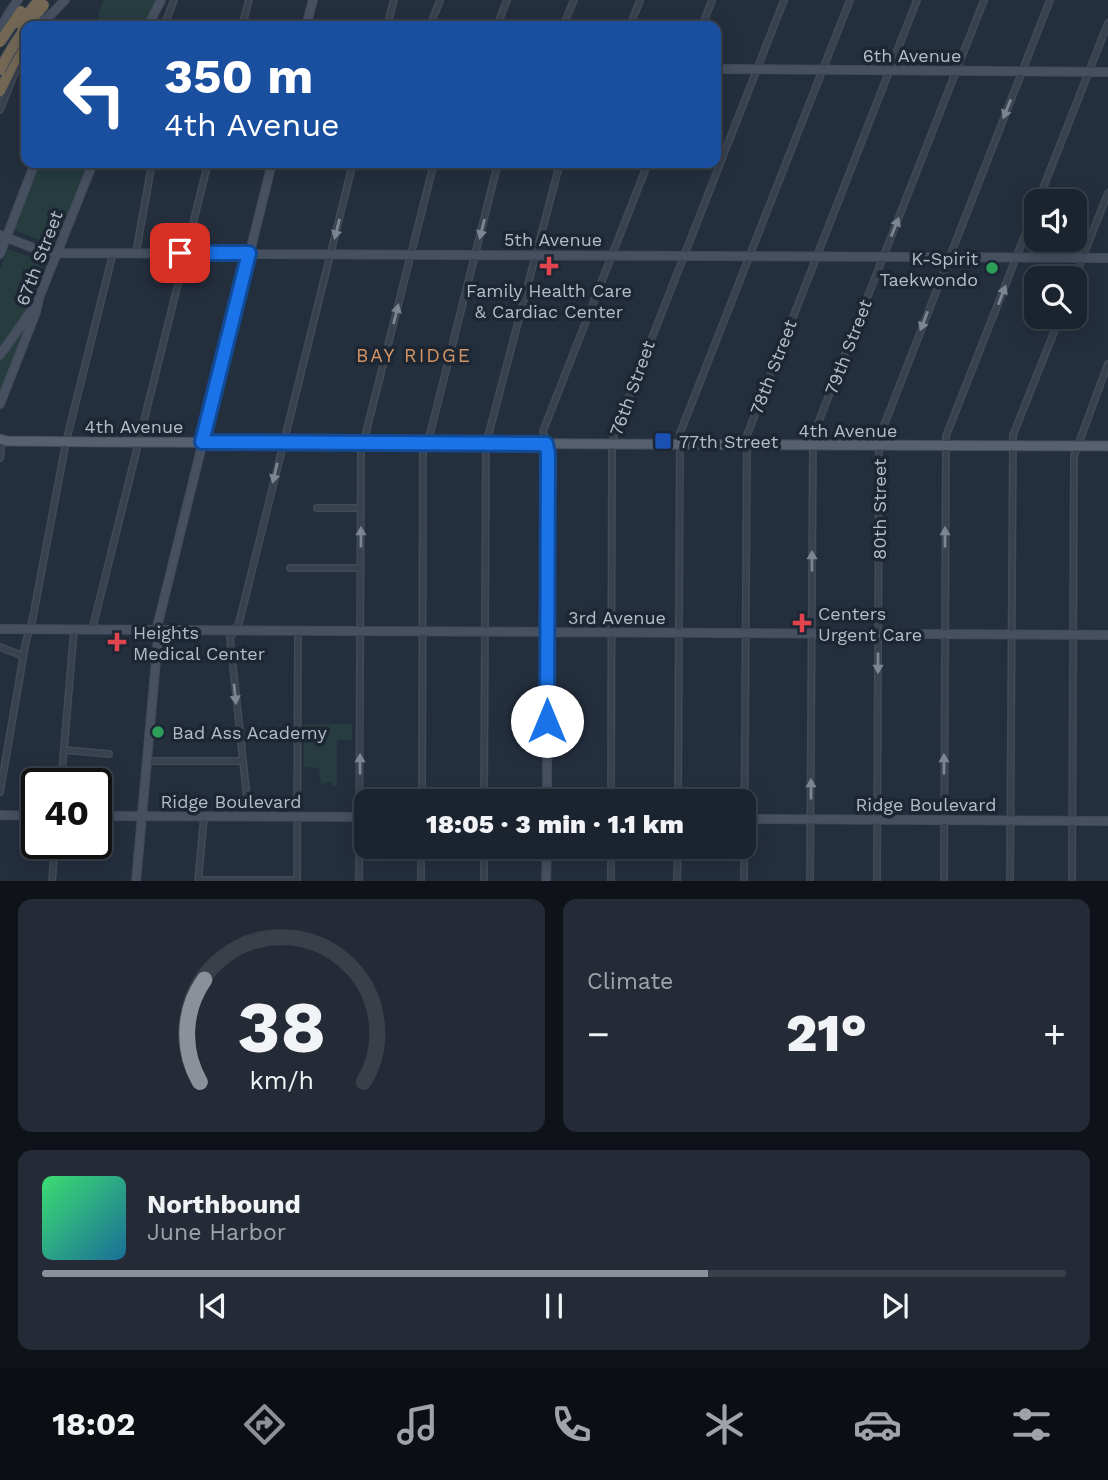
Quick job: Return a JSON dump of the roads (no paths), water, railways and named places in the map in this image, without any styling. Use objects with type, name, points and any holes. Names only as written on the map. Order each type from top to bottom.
[{"type":"highway","points":[[0,42],[30,0]]},
{"type":"highway","points":[[22,21],[27,13],[43,1]]},
{"type":"highway","points":[[29,21],[43,1]]},
{"type":"highway","points":[[0,55],[21,22]]},
{"type":"highway","points":[[0,91],[3,74],[21,33]]},
{"type":"highway","points":[[3,74],[21,50]]},
{"type":"main road","name":"4th Avenue","points":[[1,439],[66,442],[1108,446]]},
{"type":"street","points":[[0,30],[18,0]]},
{"type":"street","points":[[45,21],[65,0]]},
{"type":"street","points":[[150,21],[161,0]]},
{"type":"street","points":[[166,21],[174,0]]},
{"type":"street","points":[[243,21],[248,0]]},
{"type":"street","points":[[307,21],[313,0]]},
{"type":"street","points":[[388,21],[394,0]]},
{"type":"street","points":[[432,21],[440,0]]},
{"type":"street","points":[[499,21],[507,0]]},
{"type":"street","points":[[566,21],[574,0]]},
{"type":"street","points":[[632,21],[640,0]]},
{"type":"street","points":[[704,21],[712,0]]},
{"type":"street","name":"76th Street","points":[[721,160],[784,0]]},
{"type":"street","points":[[678,789],[680,433],[850,0]]},
{"type":"street","name":"78th Street","points":[[744,789],[747,435],[917,0]]},
{"type":"street","name":"79th Street","points":[[810,881],[813,436],[984,0]]},
{"type":"street","name":"80th Street","points":[[877,881],[881,433],[1050,0]]},
{"type":"street","points":[[1043,189],[1108,23]]},
{"type":"street","points":[[0,110],[21,55]]},
{"type":"street","name":"6th Avenue","points":[[721,69],[1108,72]]},
{"type":"street","points":[[0,254],[3,236],[33,168]]},
{"type":"street","name":"67th Street","points":[[0,404],[91,168]]},
{"type":"street","points":[[136,253],[151,168]]},
{"type":"street","points":[[92,630],[207,168]]},
{"type":"street","points":[[136,881],[158,623],[271,168]]},
{"type":"street","points":[[249,817],[230,638],[239,623],[352,168]]},
{"type":"street","points":[[363,789],[361,453],[433,168]]},
{"type":"street","points":[[422,789],[423,453],[497,168]]},
{"type":"street","points":[[484,789],[486,444],[559,168]]},
{"type":"street","points":[[547,789],[548,454],[543,431],[647,168]]},
{"type":"street","name":"76th Street","points":[[611,789],[612,444],[718,168]]},
{"type":"street","points":[[1080,266],[1108,193]]},
{"type":"street","name":"5th Avenue","points":[[3,236],[41,251],[58,253],[1108,258]]},
{"type":"street","points":[[944,881],[946,436],[1024,239]]},
{"type":"street","points":[[0,792],[23,656],[66,442],[113,253]]},
{"type":"street","points":[[0,355],[39,298]]},
{"type":"street","points":[[1010,881],[1013,435],[1055,329]]},
{"type":"street","points":[[1072,881],[1073,470],[1077,446],[1108,364]]},
{"type":"street","points":[[0,458],[1,439]]},
{"type":"street","points":[[317,508],[361,508]]},
{"type":"street","points":[[290,568],[361,568]]},
{"type":"street","name":"3rd Avenue","points":[[0,629],[1108,635]]},
{"type":"street","points":[[62,768],[74,630]]},
{"type":"street","points":[[204,817],[198,881],[297,881],[298,631]]},
{"type":"street","points":[[0,647],[23,656]]},
{"type":"street","points":[[64,750],[109,754]]},
{"type":"street","points":[[146,761],[242,761]]},
{"type":"street","points":[[0,816],[21,816]]},
{"type":"street","name":"Ridge Boulevard","points":[[112,816],[354,817]]},
{"type":"street","name":"Ridge Boulevard","points":[[756,819],[1108,821]]},
{"type":"street","points":[[52,881],[54,859]]},
{"type":"street","points":[[359,881],[360,859]]},
{"type":"street","points":[[421,859],[421,881]]},
{"type":"street","points":[[484,859],[484,881]]},
{"type":"street","points":[[546,881],[547,859]]},
{"type":"street","points":[[611,859],[611,881]]},
{"type":"street","points":[[677,881],[678,859]]},
{"type":"street","name":"78th Street","points":[[744,859],[744,881]]},
{"type":"place","name":"Family Health Care & Cardiac Center","points":[[549,266]]},
{"type":"place","name":"K-Spirit Taekwondo","points":[[992,268]]},
{"type":"place","name":"77th Street","points":[[663,441]]},
{"type":"place","name":"Centers Urgent Care","points":[[802,623]]},
{"type":"place","name":"Heights Medical Center","points":[[117,642]]},
{"type":"place","name":"Bad Ass Academy","points":[[158,732]]},
{"type":"district","name":"BAY RIDGE","points":[[414,355]]}]
